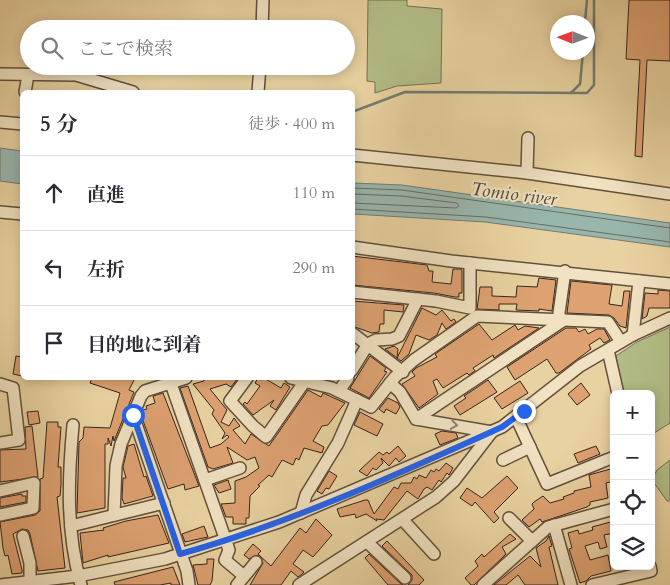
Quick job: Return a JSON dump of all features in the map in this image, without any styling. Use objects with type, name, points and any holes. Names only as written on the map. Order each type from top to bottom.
[{"type":"street","points":[[262,20],[263,0]]},
{"type":"street","points":[[0,74],[20,75]]},
{"type":"street","points":[[25,90],[28,75],[76,75],[126,90]]},
{"type":"street","points":[[258,90],[259,75]]},
{"type":"street","points":[[0,122],[20,120]]},
{"type":"street","points":[[527,173],[528,138]]},
{"type":"street","points":[[355,155],[527,173],[670,194]]},
{"type":"street","points":[[0,212],[20,214]]},
{"type":"street","points":[[355,247],[470,263],[564,271],[670,284]]},
{"type":"street","points":[[355,292],[418,299],[470,308],[470,263]]},
{"type":"street","points":[[561,320],[564,271]]},
{"type":"street","points":[[633,335],[640,281]]},
{"type":"street","points":[[355,365],[368,344],[376,340],[392,340],[399,336],[418,299]]},
{"type":"street","points":[[302,380],[339,391],[371,407],[390,383],[414,360],[476,316],[608,322],[621,342]]},
{"type":"street","points":[[0,585],[80,581],[226,541],[300,513],[492,432],[516,417],[580,366],[633,335],[670,318]]},
{"type":"street","points":[[416,419],[561,320]]},
{"type":"street","points":[[355,335],[403,372]]},
{"type":"street","points":[[608,350],[617,390]]},
{"type":"street","points":[[114,515],[116,466],[121,444],[133,415],[141,396],[146,391],[170,380],[229,550],[225,560],[241,580],[256,562]]},
{"type":"street","points":[[246,380],[230,401],[252,426],[266,436],[298,380]]},
{"type":"street","points":[[339,391],[347,380]]},
{"type":"street","points":[[390,383],[400,392],[416,419],[492,432]]},
{"type":"street","points":[[0,384],[13,388],[19,440],[0,443]]},
{"type":"street","points":[[300,513],[306,495],[338,443],[357,400]]},
{"type":"street","points":[[133,415],[187,571],[189,585]]},
{"type":"street","points":[[516,417],[547,484],[610,459]]},
{"type":"street","points":[[73,425],[68,478],[71,526],[80,581]]},
{"type":"street","points":[[305,583],[436,497],[454,481],[492,432]]},
{"type":"street","points":[[503,460],[530,448]]},
{"type":"street","points":[[205,480],[240,468]]},
{"type":"street","points":[[0,491],[34,482],[32,508],[0,515]]},
{"type":"street","points":[[71,526],[164,503]]},
{"type":"street","points":[[483,585],[548,527],[610,511]]},
{"type":"street","points":[[508,518],[532,541]]},
{"type":"street","points":[[402,520],[434,554]]},
{"type":"street","points":[[554,525],[571,585]]},
{"type":"street","points":[[23,536],[30,562],[30,583]]},
{"type":"street","points":[[368,542],[404,578]]},
{"type":"street","points":[[592,585],[648,570]]},
{"type":"green space","points":[[368,0],[407,0],[407,6],[442,9],[441,83],[397,86],[375,93],[375,82],[367,81]]},
{"type":"green space","points":[[670,327],[670,423],[655,432],[655,390],[623,390],[616,356],[637,342]]},
{"type":"green space","points":[[670,460],[670,501],[667,501],[655,484],[657,470]]},
{"type":"water","points":[[0,148],[20,151],[20,184],[0,181]]},
{"type":"water","points":[[355,183],[402,185],[670,223],[670,247],[485,222],[355,214]]},
{"type":"building","points":[[629,0],[670,0],[670,61],[647,60],[642,157],[635,156],[640,60],[626,59]]},
{"type":"building","points":[[355,256],[427,265],[429,271],[433,271],[432,282],[451,284],[453,269],[462,270],[462,293],[459,293],[459,297],[355,285]]},
{"type":"building","points":[[539,278],[556,280],[552,311],[539,309],[539,311],[516,310],[517,304],[499,304],[499,310],[477,309],[480,287],[492,287],[492,296],[516,297],[517,286],[537,287]]},
{"type":"building","points":[[571,281],[612,285],[609,304],[622,306],[624,291],[630,291],[626,328],[620,326],[609,315],[567,313]]},
{"type":"building","points":[[658,290],[670,291],[670,308],[649,308],[647,316],[642,319],[645,293],[658,294]]},
{"type":"building","points":[[355,301],[404,305],[403,312],[384,310],[384,324],[380,324],[379,332],[372,333],[355,327]]},
{"type":"building","points":[[422,308],[436,315],[442,310],[451,321],[454,319],[456,322],[446,329],[442,323],[437,335],[429,340],[416,335],[409,354],[401,361],[397,358]]},
{"type":"building","points":[[479,324],[492,340],[515,325],[518,330],[525,326],[539,328],[494,358],[493,355],[473,368],[475,371],[469,375],[467,373],[443,388],[437,379],[433,381],[438,394],[419,408],[402,384],[415,376],[412,372],[416,368],[437,357],[435,354]]},
{"type":"building","points":[[566,328],[576,328],[579,332],[585,329],[588,334],[597,329],[604,329],[610,340],[604,343],[600,338],[589,345],[591,349],[559,373],[556,373],[547,359],[515,380],[507,367]]},
{"type":"building","points":[[394,346],[398,349],[397,358],[385,349]]},
{"type":"building","points":[[16,356],[20,357],[20,376],[13,374]]},
{"type":"building","points":[[370,356],[386,368],[384,371],[387,372],[369,398],[350,388]]},
{"type":"building","points":[[91,380],[134,380],[129,390],[134,392],[114,441],[113,436],[111,446],[108,438],[108,444],[105,444],[105,508],[77,513],[79,442],[83,438],[84,427],[110,428],[120,393],[90,383]]},
{"type":"building","points":[[236,380],[231,387],[226,384],[210,389],[227,410],[221,422],[229,426],[234,418],[240,426],[233,430],[245,444],[251,434],[269,446],[308,390],[321,397],[323,393],[345,403],[328,425],[322,426],[313,441],[324,447],[322,453],[304,448],[299,460],[296,458],[293,465],[282,460],[272,477],[269,475],[258,485],[260,486],[250,496],[249,518],[246,518],[246,524],[233,524],[233,517],[226,517],[221,504],[235,503],[235,481],[246,477],[259,468],[255,457],[247,460],[227,447],[233,463],[213,469],[208,467],[180,388],[188,386],[210,448],[221,444],[229,437],[227,435],[222,439],[225,433],[212,414],[214,410],[193,384],[204,381]]},
{"type":"building","points":[[257,380],[267,380],[281,388],[284,383],[290,387],[276,410],[270,406],[274,400],[253,415],[243,404],[245,402],[247,404],[260,386],[255,383]]},
{"type":"building","points":[[488,380],[497,392],[460,415],[454,406],[466,398],[464,396]]},
{"type":"building","points":[[520,381],[528,393],[502,409],[494,398]]},
{"type":"building","points":[[581,383],[590,395],[577,405],[568,394]]},
{"type":"building","points":[[163,393],[199,486],[185,490],[184,484],[168,489],[141,415],[143,410],[147,409],[146,406],[155,403],[153,396]]},
{"type":"building","points":[[388,398],[398,403],[400,407],[396,414],[386,409],[384,413],[379,409]]},
{"type":"building","points":[[38,411],[40,423],[29,425],[27,412]]},
{"type":"building","points":[[360,412],[383,424],[377,436],[354,425]]},
{"type":"building","points":[[47,422],[58,422],[58,427],[61,427],[58,467],[61,467],[61,485],[60,496],[57,497],[65,568],[38,571],[30,534],[28,530],[22,529],[13,534],[22,573],[12,574],[8,555],[5,556],[3,548],[0,522],[35,515],[40,511],[40,479],[43,478]]},
{"type":"building","points":[[32,426],[38,477],[0,482],[0,450],[26,449],[25,427]]},
{"type":"building","points":[[442,431],[456,433],[458,438],[440,445],[435,434]]},
{"type":"building","points":[[134,444],[144,477],[146,476],[153,496],[124,504],[122,498],[123,478],[126,478],[123,467],[128,446]]},
{"type":"building","points":[[398,446],[406,456],[399,462],[396,458],[389,466],[381,458],[383,463],[376,470],[373,468],[367,476],[359,471],[379,452],[383,455],[387,452],[389,454]]},
{"type":"building","points":[[596,446],[600,454],[578,463],[574,454]]},
{"type":"building","points":[[446,463],[453,468],[449,475],[447,473],[441,482],[439,480],[432,490],[427,487],[424,489],[418,499],[407,491],[384,520],[376,519],[377,521],[366,514],[356,518],[355,514],[340,517],[337,509],[365,500],[368,500],[374,514],[394,487],[398,489],[401,483],[411,483],[414,477],[417,479],[419,475],[426,478],[431,470],[434,472],[436,469],[439,471]]},
{"type":"building","points":[[610,469],[610,482],[606,483],[608,498],[590,502],[590,505],[587,507],[542,522],[540,519],[529,527],[522,520],[534,509],[532,504],[543,496],[550,503],[564,499],[563,497],[574,493],[574,491],[591,487],[589,475]]},
{"type":"building","points":[[329,471],[337,476],[329,489],[326,488],[322,494],[317,491]]},
{"type":"building","points":[[507,476],[518,488],[494,512],[499,518],[494,523],[475,502],[472,506],[460,498],[467,488],[482,498]]},
{"type":"building","points":[[228,480],[231,489],[219,493],[214,485]]},
{"type":"building","points":[[22,494],[22,496],[26,496],[26,502],[0,507],[0,498]]},
{"type":"building","points":[[158,515],[169,543],[108,557],[108,555],[83,563],[80,533],[104,530],[103,528],[126,521]]},
{"type":"building","points":[[316,519],[332,535],[313,557],[303,550],[293,564],[304,572],[298,577],[291,571],[281,585],[250,585],[263,563],[258,555],[249,559],[244,555],[253,544],[261,551],[258,554],[271,566],[300,528],[306,533]]},
{"type":"building","points":[[610,522],[610,534],[604,535],[607,547],[600,549],[598,542],[585,546],[590,560],[608,555],[611,571],[591,576],[586,581],[580,583],[569,549],[572,548],[568,533],[578,530],[579,534],[593,530],[592,527]]},
{"type":"building","points":[[204,526],[208,537],[185,542],[182,534]]},
{"type":"building","points":[[510,534],[516,539],[502,547],[506,554],[474,585],[471,585],[465,578],[478,566],[475,561],[482,554],[484,557]]},
{"type":"building","points":[[549,536],[552,546],[549,547],[558,585],[525,585],[518,575],[506,585],[494,585],[530,556],[541,567],[536,548],[546,541]]},
{"type":"building","points":[[387,541],[424,580],[419,585],[408,585],[412,580],[412,575],[382,546]]},
{"type":"building","points":[[369,554],[403,585],[388,585],[365,558]]},
{"type":"building","points":[[207,559],[214,559],[212,581],[210,585],[198,585],[193,565],[207,564]]},
{"type":"building","points":[[173,567],[180,585],[171,585],[171,583],[160,585],[115,585],[114,582]]},
{"type":"waterway","points":[[586,15],[587,0]]},
{"type":"waterway","points":[[355,111],[405,92],[587,93],[594,85],[594,0]]},
{"type":"waterway","points":[[571,93],[580,84],[582,60]]},
{"type":"route","points":[[133,415],[180,554],[226,541],[337,498],[502,427],[524,411]]},
{"type":"water label","name":"Tomio river","points":[[514,194]]}]
